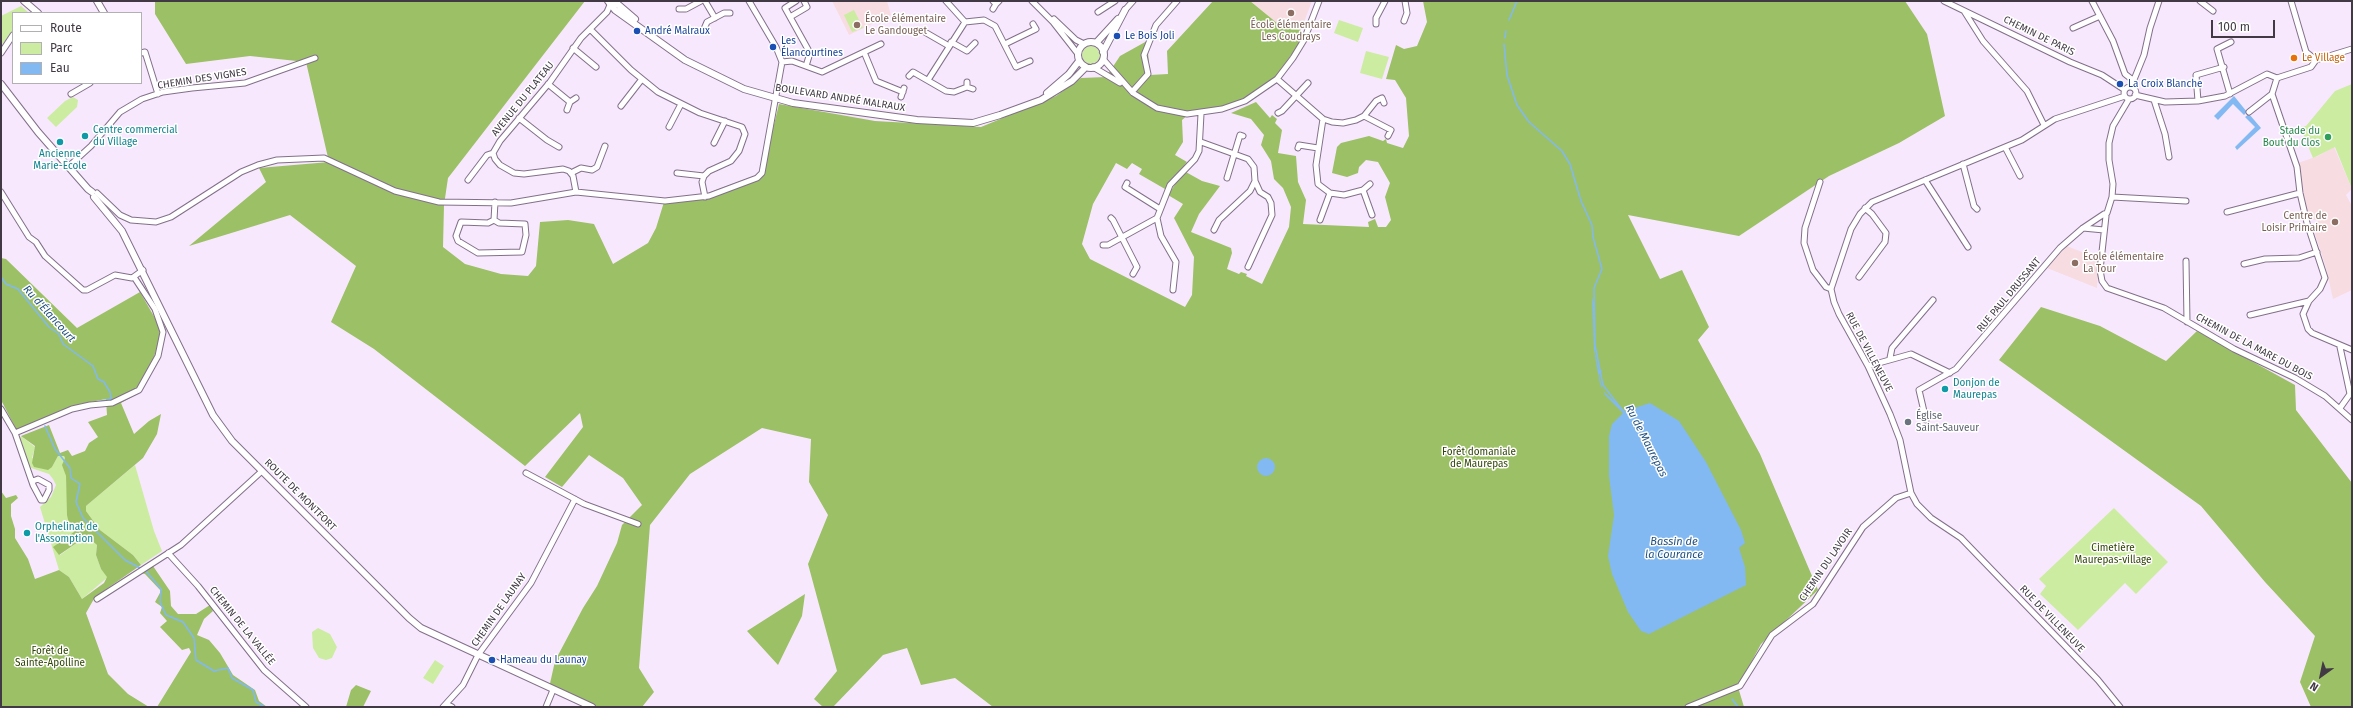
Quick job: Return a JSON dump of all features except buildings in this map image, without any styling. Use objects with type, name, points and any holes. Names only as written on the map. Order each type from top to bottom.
[{"type":"street","points":[[24,1],[37,12]]},
{"type":"street","points":[[97,1],[103,12]]},
{"type":"street","points":[[679,9],[686,9],[702,1]]},
{"type":"street","points":[[705,1],[715,18]]},
{"type":"street","points":[[94,194],[120,215],[131,220],[156,222],[171,216],[241,172],[258,165],[277,160],[324,158],[395,191],[432,200],[511,203],[576,192],[653,201],[705,197],[757,178],[762,173],[782,62],[776,47],[751,1]]},
{"type":"street","points":[[796,1],[784,8],[810,52],[806,66]]},
{"type":"street","points":[[790,17],[807,7],[804,1]]},
{"type":"street","points":[[946,1],[965,22]]},
{"type":"street","points":[[1032,1],[1045,13],[1078,54],[1079,61],[1125,86]]},
{"type":"street","points":[[1098,12],[1114,1]]},
{"type":"street","points":[[1045,13],[1052,17],[1076,40],[1084,44],[1096,43],[1133,1]]},
{"type":"street","points":[[1132,92],[1148,74],[1144,55],[1156,25],[1177,1]]},
{"type":"street","points":[[1103,59],[1125,86],[1157,108],[1174,113],[1200,114],[1245,102],[1277,79],[1294,58],[1304,40],[1319,1]]},
{"type":"street","points":[[1376,24],[1376,18],[1386,1]]},
{"type":"street","points":[[1404,21],[1407,12],[1405,1]]},
{"type":"street","name":"CHEMIN DE PARIS","points":[[1944,1],[2070,62],[2102,75],[2126,95]]},
{"type":"street","points":[[2092,1],[2125,74],[2134,81]]},
{"type":"street","points":[[2106,215],[2112,197],[2109,143],[2113,126],[2126,95],[2134,81],[2159,1]]},
{"type":"street","points":[[2200,1],[2213,11]]},
{"type":"street","points":[[2292,1],[2306,52],[2316,60]]},
{"type":"street","points":[[993,9],[996,2]]},
{"type":"street","name":"AVENUE DU PLATEAU","points":[[468,180],[487,155],[493,153],[500,141],[548,84],[574,48],[613,5]]},
{"type":"street","name":"BOULEVARD ANDRÉ MALRAUX","points":[[613,5],[658,41],[685,60],[744,89],[776,99],[941,123],[973,123],[1041,100],[1072,81],[1090,67]]},
{"type":"street","points":[[1090,67],[1099,65],[1103,59],[1103,52],[1125,10]]},
{"type":"street","points":[[1964,11],[1983,40],[2028,91],[2044,125]]},
{"type":"street","points":[[704,29],[707,22],[724,13],[730,13]]},
{"type":"street","points":[[2073,28],[2100,16]]},
{"type":"street","points":[[928,80],[965,22],[979,20],[991,22],[999,31],[1016,67],[1030,61]]},
{"type":"street","points":[[1005,44],[1036,29],[1033,24]]},
{"type":"street","points":[[590,29],[642,79],[658,92],[681,104],[742,127],[745,134],[744,140],[739,151],[731,160],[704,176],[677,173]]},
{"type":"street","points":[[923,30],[967,51],[975,43]]},
{"type":"street","points":[[1,53],[12,36]]},
{"type":"street","points":[[2230,94],[2224,67],[2217,49],[2231,42]]},
{"type":"street","points":[[1096,43],[1103,52]]},
{"type":"street","points":[[782,62],[792,61],[822,72],[881,44]]},
{"type":"street","points":[[1078,54],[1084,44]]},
{"type":"street","points":[[574,48],[596,67]]},
{"type":"street","points":[[1820,182],[1805,228],[1804,243],[1813,270],[1826,287],[1832,289],[1851,229],[1865,208],[1872,202],[2022,140],[2044,125],[2056,119],[2126,95],[2135,95],[2154,100],[2183,102],[2198,101],[2230,94],[2267,74],[2277,78],[2311,67],[2316,60],[2352,49]]},
{"type":"street","points":[[142,53],[145,52],[158,94]]},
{"type":"street","points":[[864,52],[876,81],[902,92]]},
{"type":"street","name":"CHEMIN DES VIGNES","points":[[68,167],[91,146],[120,112],[142,99],[158,94],[192,88],[245,83],[315,58]]},
{"type":"street","name":"BOULEVARD ANDRÉ MALRAUX","points":[[1030,104],[1057,86],[1079,61]]},
{"type":"street","points":[[2198,101],[2196,75],[2224,67]]},
{"type":"street","points":[[912,72],[946,91],[954,92],[967,85],[973,89]]},
{"type":"street","points":[[2249,112],[2272,94],[2277,78]]},
{"type":"street","points":[[621,106],[642,79]]},
{"type":"street","points":[[1277,79],[1322,119],[1343,123],[1364,116],[1376,101],[1382,98],[1384,103]]},
{"type":"street","points":[[1278,113],[1282,111],[1308,83]]},
{"type":"street","name":"ROUTE DE MONTFORT","points":[[1,84],[68,167],[94,194],[119,226],[143,270],[213,415],[232,441],[409,618],[438,637],[592,707]]},
{"type":"street","points":[[71,94],[88,84]]},
{"type":"street","points":[[548,84],[570,102]]},
{"type":"street","points":[[2131,87],[2135,91],[2135,95]]},
{"type":"street","points":[[2272,94],[2296,167],[2300,193],[2325,278],[2320,289],[2310,301],[2303,314],[2306,324],[2312,333],[2340,347],[2352,350]]},
{"type":"street","points":[[567,110],[570,102],[576,98]]},
{"type":"street","points":[[2154,100],[2165,134],[2169,157]]},
{"type":"street","points":[[669,127],[681,104]]},
{"type":"street","points":[[1103,245],[1122,237],[1156,218],[1170,185],[1195,159],[1201,142],[1200,114]]},
{"type":"street","points":[[1364,116],[1391,130],[1388,136]]},
{"type":"street","points":[[519,118],[547,140],[560,147]]},
{"type":"street","points":[[1322,119],[1316,165],[1318,184],[1330,193],[1344,194],[1363,190],[1370,184]]},
{"type":"street","points":[[714,143],[725,121]]},
{"type":"street","points":[[1227,178],[1240,135],[1243,136]]},
{"type":"street","points":[[1201,142],[1242,155],[1251,162],[1254,168],[1255,182],[1260,192]]},
{"type":"street","points":[[571,173],[581,168],[592,170],[597,167],[605,146]]},
{"type":"street","points":[[1298,148],[1299,146],[1318,148]]},
{"type":"street","points":[[2004,147],[2020,176]]},
{"type":"street","points":[[493,153],[494,160],[514,173],[524,174],[564,169],[571,173],[576,192]]},
{"type":"street","points":[[1963,164],[1974,206],[1977,210]]},
{"type":"street","points":[[704,176],[702,182],[705,197]]},
{"type":"street","points":[[1925,180],[1968,247]]},
{"type":"street","points":[[1214,230],[1219,220],[1250,191],[1255,182]]},
{"type":"street","points":[[1127,183],[1125,187],[1160,209]]},
{"type":"street","points":[[1363,190],[1372,215]]},
{"type":"street","points":[[1248,267],[1272,215],[1271,203],[1268,197],[1260,192],[1250,191]]},
{"type":"street","points":[[1,192],[29,237],[36,242],[45,256],[84,290],[87,290],[115,275],[134,277],[143,270]]},
{"type":"street","points":[[1320,220],[1330,193]]},
{"type":"street","points":[[2227,212],[2300,193]]},
{"type":"street","points":[[2112,197],[2186,201]]},
{"type":"street","points":[[494,202],[494,220]]},
{"type":"street","points":[[1859,277],[1885,242],[1886,233],[1872,214],[1865,208]]},
{"type":"street","name":"RUE PAUL DRUSSANT","points":[[1926,420],[1919,390],[1956,369],[2060,248],[2083,228],[2106,215]]},
{"type":"street","name":"CHEMIN DE LA MARE DU BOIS","points":[[2106,215],[2100,270],[2102,281],[2107,288],[2164,308],[2234,349],[2295,378],[2325,396],[2352,420]]},
{"type":"street","points":[[1110,218],[1122,237],[1137,267],[1133,274]]},
{"type":"street","points":[[1156,218],[1161,236],[1176,262],[1173,290]]},
{"type":"street","points":[[494,220],[499,223],[525,224],[526,235],[522,252],[478,253],[458,242],[456,236],[460,222],[488,223],[494,220]]},
{"type":"street","points":[[2083,228],[2104,230]]},
{"type":"street","points":[[2244,264],[2264,260],[2299,258],[2317,252]]},
{"type":"street","points":[[2186,261],[2187,322]]},
{"type":"street","points":[[15,433],[72,409],[120,401],[139,390],[161,347],[163,338],[161,324],[155,309],[134,277]]},
{"type":"street","name":"RUE DE VILLENEUVE","points":[[1832,289],[1834,302],[1839,314],[1868,366],[1899,436],[1911,493],[1926,514],[1960,538],[2098,680],[2120,707]]},
{"type":"street","points":[[1890,358],[1892,348],[1933,300]]},
{"type":"street","points":[[2250,315],[2310,301]]},
{"type":"street","points":[[2340,347],[2350,394],[2340,408]]},
{"type":"street","points":[[1868,366],[1890,358],[1911,354],[1950,373]]},
{"type":"street","points":[[1,409],[15,433],[26,467],[33,481]]},
{"type":"street","points":[[97,599],[181,545],[262,471]]},
{"type":"street","points":[[526,473],[575,499],[638,524]]},
{"type":"street","name":"CHEMIN DU LAVOIR","points":[[1688,707],[1740,686],[1772,635],[1813,604],[1863,528],[1896,498],[1911,493]]},
{"type":"street","name":"CHEMIN DE LAUNAY","points":[[445,705],[463,685],[478,655],[531,583],[575,499]]},
{"type":"street","name":"CHEMIN DE LA VALLÉE","points":[[168,553],[198,586],[264,670],[306,707]]},
{"type":"street","points":[[546,707],[553,690]]},
{"type":"street","points":[[445,705],[452,707]]},
{"type":"shaded area","name":"École élémentaire Le Gandouget","points":[[832,1],[887,1],[891,15],[849,35]]},
{"type":"shaded area","name":"École élémentaire Les Coudrays","points":[[1250,1],[1312,1],[1301,30],[1296,30],[1277,23]]},
{"type":"shaded area","name":"Centre de Loisir Primaire","points":[[2334,147],[2352,189],[2346,195],[2352,206],[2352,290],[2333,299],[2326,268],[2315,234],[2318,220],[2312,220],[2308,216],[2298,163],[2318,156]]},
{"type":"shaded area","name":"École élémentaire La Tour","points":[[2067,246],[2099,259],[2097,288],[2047,268]]},
{"type":"green space","name":"Forêt domaniale de Maurepas","points":[[155,1],[585,1],[448,178],[444,205],[443,247],[465,264],[501,274],[528,276],[536,266],[540,222],[568,220],[594,224],[613,264],[648,243],[656,228],[664,202],[705,194],[762,173],[779,104],[875,121],[981,127],[1056,96],[1081,78],[1106,77],[1120,56],[1147,41],[1150,75],[1168,74],[1167,51],[1213,1],[1250,1],[1277,23],[1301,30],[1301,41],[1275,78],[1245,100],[1188,115],[1182,120],[1183,142],[1175,155],[1187,162],[1165,189],[1139,174],[1142,169],[1132,163],[1127,169],[1116,163],[1093,204],[1082,244],[1090,259],[1185,307],[1192,295],[1194,257],[1174,218],[1183,204],[1168,195],[1184,171],[1202,181],[1220,186],[1199,214],[1191,232],[1231,248],[1232,253],[1227,269],[1239,274],[1241,272],[1247,274],[1246,276],[1262,284],[1289,227],[1291,207],[1283,188],[1274,179],[1271,161],[1261,145],[1264,135],[1251,119],[1231,113],[1256,102],[1270,118],[1272,115],[1277,119],[1275,123],[1282,130],[1278,153],[1296,156],[1298,182],[1306,200],[1303,224],[1369,227],[1368,222],[1375,219],[1378,227],[1386,227],[1391,220],[1385,197],[1390,183],[1378,162],[1366,160],[1359,167],[1358,173],[1347,177],[1332,173],[1337,147],[1341,143],[1369,136],[1383,141],[1386,139],[1387,143],[1403,148],[1409,136],[1406,98],[1395,80],[1386,79],[1396,45],[1404,49],[1417,46],[1427,22],[1423,1],[1905,1],[1927,34],[1945,116],[1899,143],[1829,176],[1739,236],[1628,215],[1660,279],[1682,270],[1709,327],[1698,340],[1760,454],[1818,590],[1761,644],[1738,687],[1744,707],[993,707],[955,678],[921,685],[907,648],[883,655],[833,707],[823,707],[814,699],[837,671],[808,564],[828,515],[809,482],[811,439],[762,428],[690,474],[650,525],[639,668],[654,692],[642,707],[595,707],[549,688],[555,661],[583,608],[597,586],[617,543],[622,525],[642,505],[623,478],[589,455],[562,487],[545,477],[583,427],[580,413],[525,466],[374,349],[331,322],[356,266],[290,215],[189,246],[266,182],[259,168],[329,162],[306,62],[250,56],[186,64],[155,14]]},
{"type":"green space","points":[[21,6],[28,12],[12,12],[12,31],[1,46],[1,16]]},
{"type":"green space","points":[[854,10],[863,28],[852,32],[844,15]]},
{"type":"green space","points":[[1339,20],[1363,28],[1358,42],[1334,33]]},
{"type":"green space","points":[[1087,46],[1095,46],[1100,51],[1098,62],[1095,64],[1087,64],[1082,59],[1082,51]]},
{"type":"green space","points":[[1366,51],[1389,57],[1382,79],[1360,73]]},
{"type":"green space","name":"Stade du Bout du Clos","points":[[2352,84],[2352,189],[2335,147],[2313,158],[2300,127],[2306,126],[2335,91]]},
{"type":"green space","points":[[73,97],[78,100],[77,107],[56,127],[47,118],[65,101]]},
{"type":"green space","name":"Forêt de Sainte-Apolline","points":[[1,258],[6,259],[77,328],[140,292],[163,332],[141,392],[121,403],[134,434],[149,421],[161,414],[157,434],[143,458],[86,506],[86,511],[100,530],[133,555],[141,565],[95,597],[86,613],[108,674],[128,694],[149,707],[1,707],[1,491],[6,498],[16,495],[18,498],[11,504],[11,516],[15,529],[15,538],[28,559],[35,579],[59,570],[69,577],[82,599],[104,583],[107,577],[101,569],[96,555],[97,545],[88,538],[84,541],[81,540],[59,555],[53,547],[74,532],[69,524],[67,515],[66,476],[62,465],[65,458],[64,456],[58,456],[52,467],[48,470],[34,467],[32,463],[35,446],[21,436],[49,425],[60,453],[68,450],[72,456],[85,451],[89,443],[98,437],[88,422],[107,415],[106,399],[80,404],[17,431],[1,400]]},
{"type":"green space","points":[[2041,307],[2100,326],[2166,361],[2197,331],[2295,385],[2296,410],[2352,483],[2352,707],[2311,707],[2300,682],[2315,636],[2265,582],[2201,506],[1999,360]]},
{"type":"green space","points":[[21,436],[35,447],[32,458],[52,467],[58,456],[64,456],[65,458],[63,465],[66,476],[69,524],[75,532],[54,547],[60,555],[81,540],[88,538],[97,545],[96,555],[101,569],[108,577],[82,599],[69,577],[59,570],[40,507],[51,497],[56,485],[49,474],[31,468],[19,441]]},
{"type":"green space","points":[[135,465],[154,531],[162,551],[141,565],[133,555],[100,530],[86,511],[86,506]]},
{"type":"green space","name":"Cimetière Maurepas-village","points":[[2114,508],[2168,562],[2136,594],[2125,583],[2078,630],[2040,594],[2046,586],[2039,579]]},
{"type":"green space","points":[[153,566],[170,591],[171,606],[178,614],[196,614],[210,605],[213,611],[204,619],[197,635],[209,640],[220,653],[233,675],[255,690],[259,701],[267,707],[157,707],[191,652],[189,648],[182,650],[160,627],[167,621],[160,613],[162,607],[155,602],[161,591],[145,574],[140,573]]},
{"type":"green space","points":[[805,594],[802,616],[778,665],[747,631]]},
{"type":"green space","points":[[318,628],[330,634],[337,647],[332,658],[326,660],[319,658],[313,648],[312,632]]},
{"type":"green space","points":[[435,660],[444,666],[433,684],[423,678]]},
{"type":"green space","points":[[356,685],[371,691],[363,707],[346,707],[351,690]]},
{"type":"water","points":[[2234,96],[2247,112],[2244,115],[2233,104],[2218,120],[2214,116]]},
{"type":"water","points":[[2249,114],[2261,128],[2237,150],[2235,147],[2255,127],[2245,117]]},
{"type":"water","points":[[1592,297],[1594,304],[1595,353],[1599,370],[1602,370],[1599,375],[1603,390],[1600,384],[1594,351]]},
{"type":"water","name":"Bassin de la Courance","points":[[1603,391],[1625,411],[1650,403],[1679,421],[1706,462],[1741,530],[1745,543],[1739,548],[1745,567],[1746,585],[1649,634],[1641,631],[1628,612],[1612,574],[1608,556],[1614,515],[1609,476],[1609,436],[1612,424],[1623,413],[1605,395]]},
{"type":"water","points":[[1266,458],[1272,461],[1275,467],[1272,473],[1266,476],[1260,473],[1257,467],[1260,461]]},
{"type":"waterway","name":"Ru de Maurepas","points":[[1509,20],[1517,1]]},
{"type":"waterway","name":"Ru de Maurepas","points":[[1505,38],[1506,31]]},
{"type":"waterway","name":"Ru de Maurepas","points":[[1504,44],[1507,75],[1517,105],[1529,122],[1562,151],[1570,164],[1581,201],[1592,225],[1593,237],[1602,269],[1594,288],[1595,345],[1603,385],[1623,411]]},
{"type":"waterway","name":"Ru d'Élancourt","points":[[1,277],[6,284],[18,289],[49,327],[59,334],[63,344],[93,366],[98,379],[104,382],[110,392],[111,399],[97,402]]},
{"type":"waterway","name":"Ru d'Élancourt","points":[[45,426],[55,449],[70,468],[71,478],[80,484],[76,502],[83,518],[125,560],[140,568]]},
{"type":"waterway","name":"Ru d'Élancourt","points":[[146,571],[161,589],[160,602],[166,615],[183,622],[194,638],[196,660],[214,671],[228,668],[232,678],[253,690],[256,702],[265,707]]},
{"type":"waterway","name":"Ru de Maurepas","points":[[1732,699],[1738,707]]},
{"type":"place","name":"École élémentaire Les Coudrays","points":[[1291,13]]},
{"type":"place","name":"École élémentaire Le Gandouget","points":[[857,25]]},
{"type":"place","name":"André Malraux","points":[[637,31]]},
{"type":"place","name":"Le Bois Joli","points":[[1117,36]]},
{"type":"place","name":"Les Élancourtines","points":[[773,47]]},
{"type":"place","name":"Le Village","points":[[2294,58]]},
{"type":"place","name":"La Croix Blanche","points":[[2120,84]]},
{"type":"place","name":"Centre commercial du Village","points":[[85,136]]},
{"type":"place","name":"Stade du Bout du Clos","points":[[2328,137]]},
{"type":"place","name":"Ancienne Marie-Ecole","points":[[60,142]]},
{"type":"place","name":"Centre de Loisir Primaire","points":[[2335,222]]},
{"type":"place","name":"École élémentaire La Tour","points":[[2075,263]]},
{"type":"place","name":"Donjon de Maurepas","points":[[1945,389]]},
{"type":"place","name":"Église Saint-Sauveur","points":[[1908,422]]},
{"type":"place","name":"Orphelinat de l'Assomption","points":[[27,533]]},
{"type":"place","name":"Hameau du Launay","points":[[492,660]]}]
